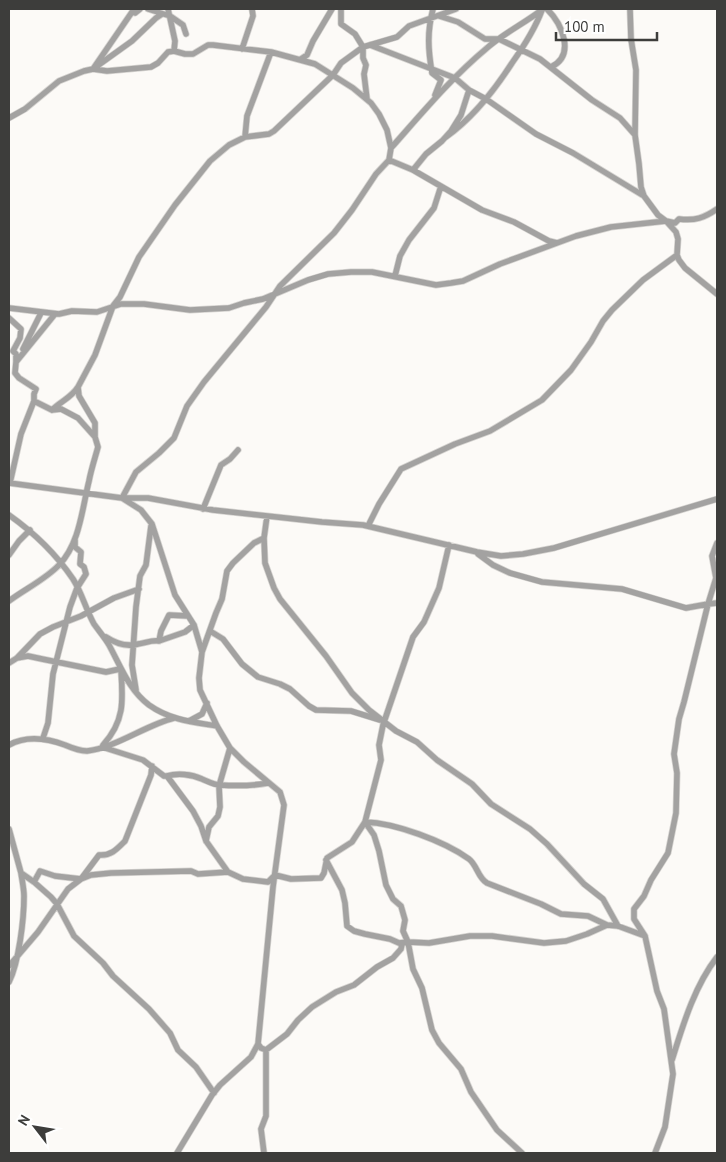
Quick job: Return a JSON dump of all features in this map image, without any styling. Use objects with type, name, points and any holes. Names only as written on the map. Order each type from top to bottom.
[{"type":"street","points":[[93,69],[132,12],[135,13],[140,9]]},
{"type":"street","points":[[148,9],[170,16],[183,24],[186,34]]},
{"type":"street","points":[[168,9],[175,41],[174,51]]},
{"type":"street","points":[[242,49],[253,16],[252,9]]},
{"type":"street","points":[[301,59],[307,55],[322,22],[332,9]]},
{"type":"street","points":[[336,9],[341,19]]},
{"type":"street","points":[[341,9],[341,24],[355,34],[363,47],[362,58],[366,65],[364,74],[368,99]]},
{"type":"street","points":[[433,99],[441,80],[432,73],[428,46],[431,18],[434,9]]},
{"type":"street","points":[[52,410],[59,403],[73,396],[95,355],[113,306],[120,297],[139,257],[198,176],[220,152],[244,137],[269,134],[274,131],[301,107],[341,63],[363,47],[397,37],[409,26],[456,9]]},
{"type":"street","points":[[544,9],[555,16],[564,41],[565,54],[560,63],[552,67]]},
{"type":"street","points":[[391,148],[433,99],[499,38],[544,9]]},
{"type":"street","points":[[413,170],[426,154],[473,115],[501,81],[538,22],[544,9]]},
{"type":"street","points":[[630,9],[631,39],[636,70],[635,135],[641,187],[644,196],[658,215],[678,235],[677,255],[685,268],[717,294]]},
{"type":"street","points":[[9,118],[25,109],[59,81],[93,69],[132,42],[162,14]]},
{"type":"street","points":[[439,16],[458,22],[485,38],[499,38],[552,67],[592,100],[620,118],[635,135]]},
{"type":"street","points":[[93,69],[151,67],[158,63],[168,52],[193,54],[208,45],[271,52],[301,59],[315,64],[368,99],[380,114],[387,130],[391,148],[389,160],[376,174],[352,210],[334,233],[275,293],[266,307],[204,382],[187,406],[174,438],[136,472],[122,498]]},
{"type":"street","points":[[370,45],[455,78],[469,90],[486,99],[536,134],[573,153],[644,196]]},
{"type":"street","points":[[244,137],[247,116],[271,52]]},
{"type":"street","points":[[446,137],[461,115],[469,90]]},
{"type":"street","points":[[389,160],[413,170],[482,210],[514,222],[549,241],[557,243]]},
{"type":"street","points":[[394,276],[400,256],[409,240],[434,208],[441,186]]},
{"type":"street","points":[[9,308],[55,314],[72,311],[97,312],[113,306],[144,304],[190,310],[220,309],[263,299],[308,280],[328,274],[372,272],[436,285],[463,281],[491,267],[576,236],[611,227],[666,221],[675,223],[680,219],[689,221],[708,216],[717,209]]},
{"type":"street","points":[[368,526],[379,504],[401,469],[490,431],[542,400],[571,370],[612,310],[643,280],[677,255]]},
{"type":"street","points":[[16,362],[41,313]]},
{"type":"street","points":[[9,365],[16,362],[55,314]]},
{"type":"street","points":[[9,318],[21,329],[20,338],[13,352],[16,354],[15,373],[19,378],[36,389],[34,402],[20,434],[9,483],[122,498],[148,498],[203,509],[368,526],[501,556],[554,548],[717,499]]},
{"type":"street","points":[[9,601],[60,564],[75,537],[98,447],[95,437],[95,422],[79,396],[78,387]]},
{"type":"street","points":[[34,402],[52,410],[61,409],[78,418],[95,437]]},
{"type":"street","points":[[203,509],[222,465],[238,450]]},
{"type":"street","points":[[122,498],[141,510],[152,524],[175,595],[194,625],[202,652]]},
{"type":"street","points":[[9,515],[30,530],[78,588],[88,612],[104,636],[120,669],[137,694],[149,705],[174,718],[217,726]]},
{"type":"street","points":[[267,516],[264,538],[266,568],[274,588],[280,599],[326,656],[352,693],[384,722],[417,742],[437,760],[472,784],[491,804],[506,812],[536,834],[584,884],[603,899],[618,926]]},
{"type":"street","points":[[137,694],[132,665],[138,589],[140,576],[146,565],[152,524]]},
{"type":"street","points":[[9,555],[30,530]]},
{"type":"street","points":[[43,738],[48,723],[53,674],[78,588],[86,574],[84,567],[80,564],[82,552],[75,547],[75,537]]},
{"type":"street","points":[[177,1153],[214,1094],[251,1057],[258,1044],[284,805],[280,792],[230,748],[200,690],[200,684],[202,652],[222,599],[227,571],[254,543],[264,538]]},
{"type":"street","points":[[655,1153],[665,1128],[673,1074],[664,1008],[657,991],[645,936],[634,919],[634,909],[644,896],[651,880],[668,853],[676,813],[677,773],[674,754],[679,719],[716,578],[712,556],[717,543]]},
{"type":"street","points":[[275,875],[291,879],[321,878],[324,873],[326,860],[352,842],[365,822],[381,760],[379,745],[384,722],[412,637],[424,622],[439,588],[449,545]]},
{"type":"street","points":[[477,552],[482,558],[502,569],[542,582],[622,589],[686,608],[717,603]]},
{"type":"street","points":[[9,663],[17,658],[40,634],[114,598],[138,589]]},
{"type":"street","points":[[159,640],[169,614],[188,616]]},
{"type":"street","points":[[104,636],[122,644],[135,644],[159,640],[185,632],[194,625]]},
{"type":"street","points":[[210,632],[223,639],[242,664],[258,677],[290,689],[316,710],[351,711],[384,722]]},
{"type":"street","points":[[17,658],[28,656],[100,672],[120,669]]},
{"type":"street","points":[[102,747],[117,725],[122,712],[123,700],[120,669]]},
{"type":"street","points":[[189,721],[202,714],[207,703]]},
{"type":"street","points":[[9,745],[23,739],[43,738],[87,751],[102,747],[174,718]]},
{"type":"street","points":[[102,747],[136,757],[152,766],[164,776],[177,774],[192,776],[219,786],[253,786],[268,783]]},
{"type":"street","points":[[206,841],[210,827],[218,816],[220,807],[219,786],[230,748]]},
{"type":"street","points":[[81,880],[99,855],[106,855],[118,850],[125,841],[151,775],[152,766]]},
{"type":"street","points":[[167,776],[193,811],[206,841],[228,872]]},
{"type":"street","points":[[365,822],[392,826],[430,839],[458,852],[471,860],[483,881],[561,914],[588,916],[607,925],[618,926],[645,936]]},
{"type":"street","points":[[365,822],[374,835],[386,885],[393,899],[402,906],[405,920],[403,931],[405,943],[413,970],[422,988],[432,1030],[460,1069],[471,1092],[492,1123],[522,1153]]},
{"type":"street","points":[[9,829],[21,873],[24,895],[22,926],[14,970],[9,982]]},
{"type":"street","points":[[326,860],[342,890],[347,926],[365,934],[405,943],[429,943],[470,936],[492,936],[544,943],[566,941],[607,925]]},
{"type":"street","points":[[34,882],[40,871],[54,876],[81,880]]},
{"type":"street","points":[[9,966],[38,932],[68,889],[91,876],[111,873],[191,871],[198,874],[228,872],[243,879],[268,882],[275,875]]},
{"type":"street","points":[[21,873],[34,882],[57,904],[74,936],[103,963],[113,976],[150,1009],[170,1033],[178,1050],[196,1068],[214,1094]]},
{"type":"street","points":[[266,1050],[287,1034],[312,1007],[336,992],[354,985],[377,967],[393,958],[405,943]]},
{"type":"street","points":[[671,1062],[692,1003],[706,971],[717,957]]},
{"type":"street","points":[[258,1044],[266,1050]]},
{"type":"street","points":[[264,1153],[262,1129],[266,1116],[266,1050]]}]
